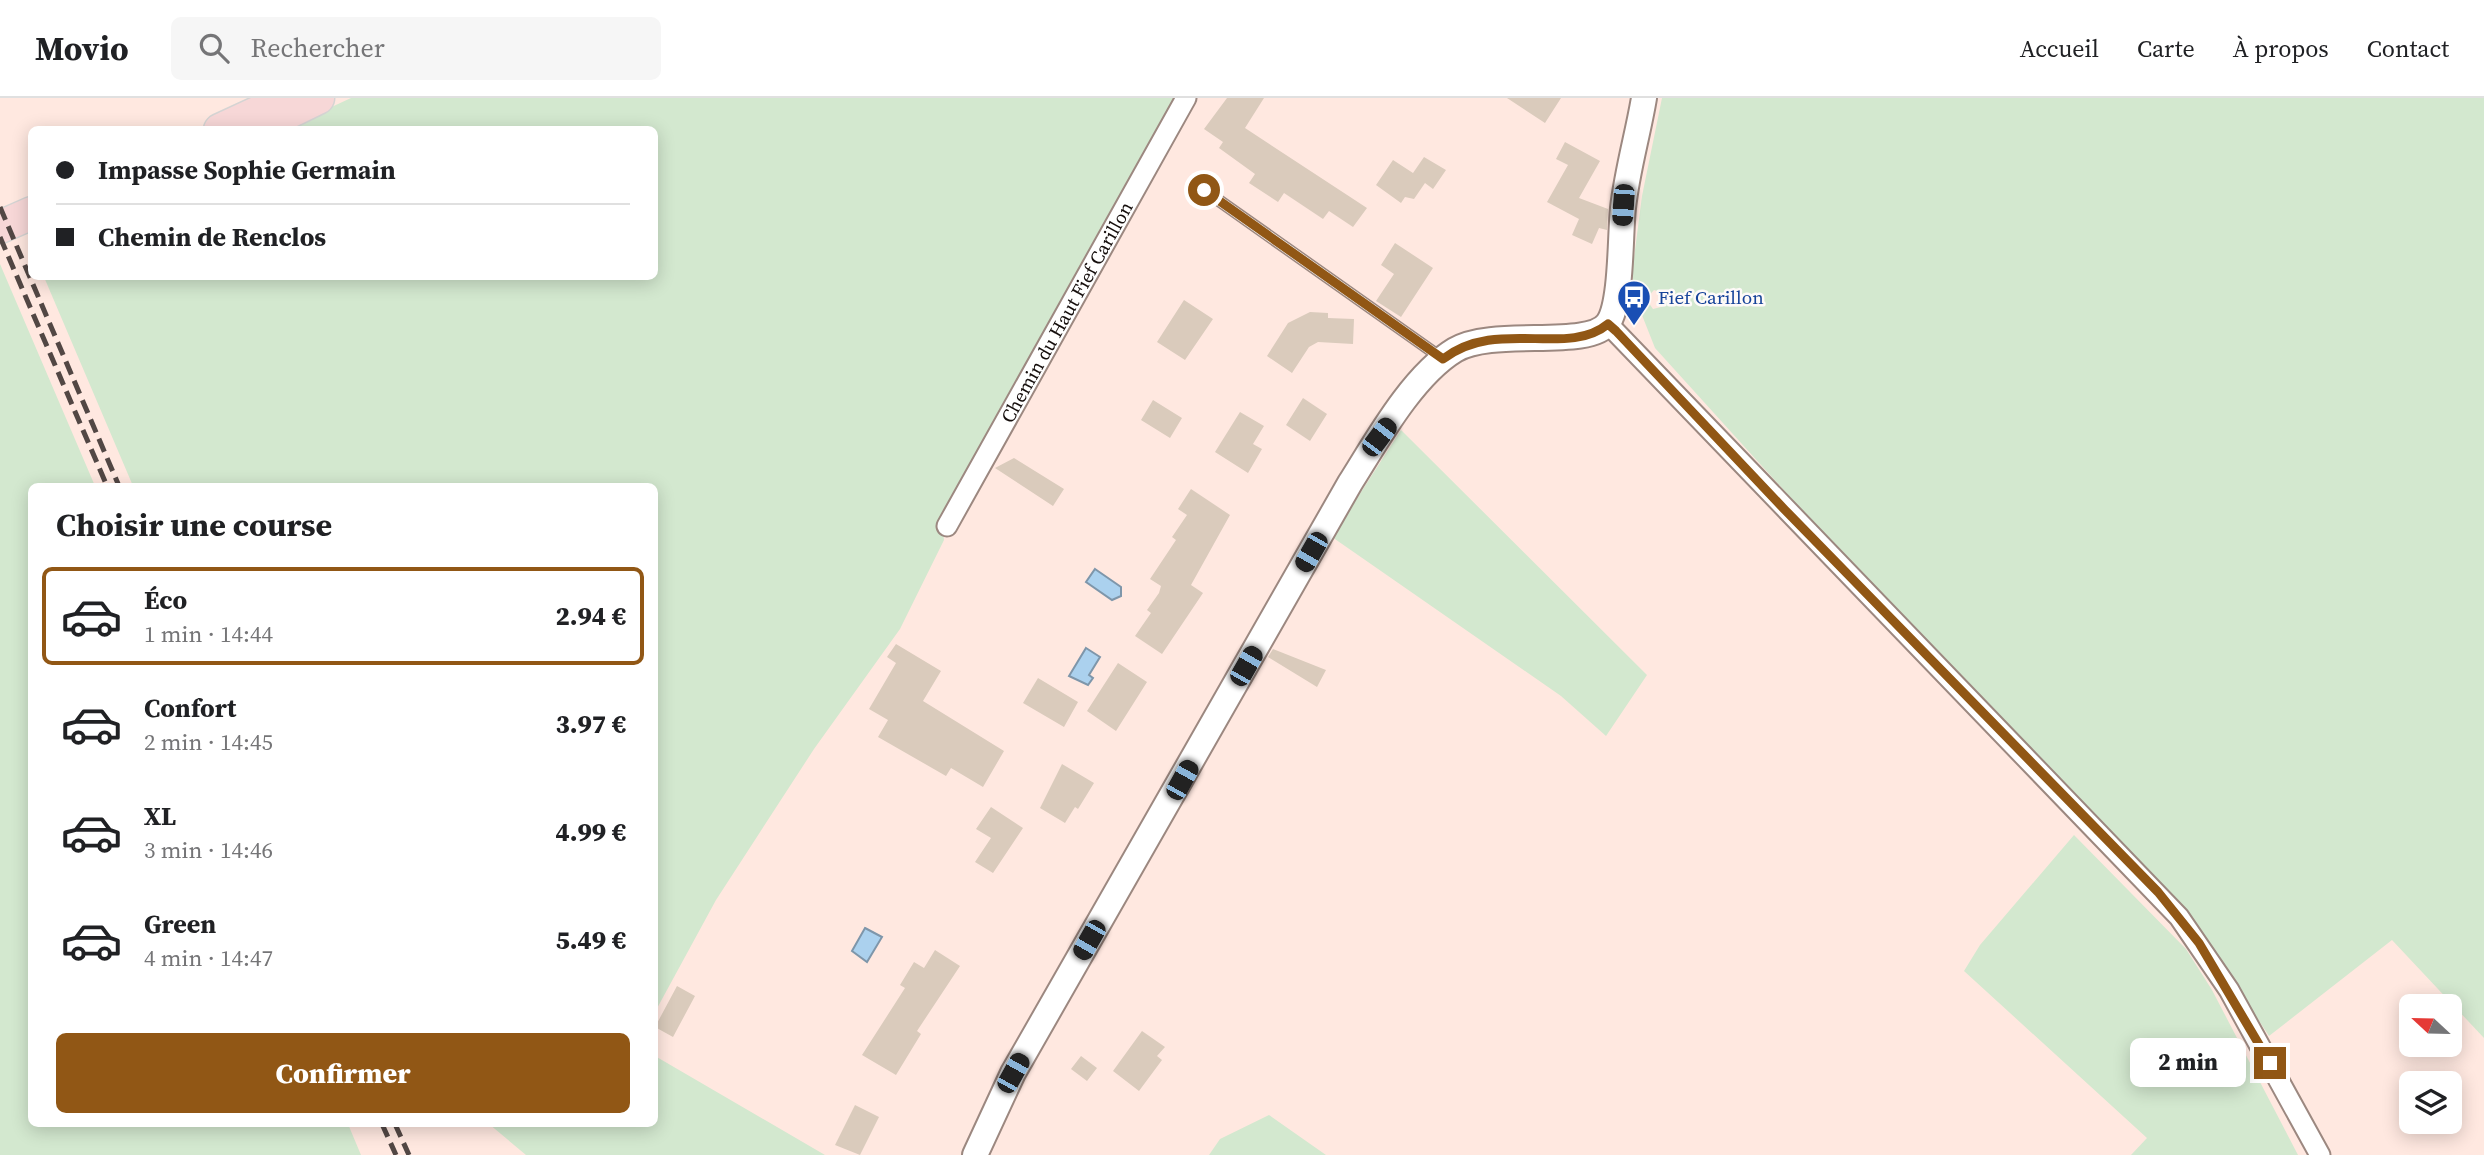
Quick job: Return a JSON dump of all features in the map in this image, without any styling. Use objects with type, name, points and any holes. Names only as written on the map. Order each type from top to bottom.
[{"type":"main road","points":[[229,126],[289,98]]},
{"type":"main road","points":[[260,126],[318,98]]},
{"type":"main road","points":[[0,228],[28,215]]},
{"type":"main road","points":[[0,242],[28,230]]},
{"type":"street","name":"Chemin du Haut Fief Carillon","points":[[947,526],[1186,98]]},
{"type":"street","points":[[975,1155],[1025,1052],[1350,483],[1410,396],[1443,359],[1473,342],[1509,336],[1587,336],[1608,324],[1616,302],[1623,205],[1644,98]]},
{"type":"street","points":[[1608,324],[2179,917],[2229,990],[2320,1155]]},
{"type":"lane","points":[[1204,190],[1443,359]]},
{"type":"green space","points":[[351,98],[1180,98],[942,524],[944,540],[900,629],[814,749],[716,900],[658,1006],[658,483],[132,483],[45,280],[658,280],[658,126],[290,126]]},
{"type":"green space","points":[[1662,98],[2484,98],[2484,1038],[2462,1015],[2462,994],[2443,994],[2392,940],[2269,1036],[2208,943],[2057,775],[1888,605],[1655,348],[1636,300],[1632,273],[1642,196]],"holes":[[[1654,290],[1665,294],[1665,306],[1653,309],[1646,299]]]},
{"type":"green space","points":[[0,264],[94,483],[28,483],[28,1127],[349,1127],[361,1155],[0,1155]]},
{"type":"green space","points":[[1401,430],[1647,675],[1606,736],[1561,696],[1332,537]]},
{"type":"green space","points":[[2074,835],[2186,949],[2212,990],[2298,1155],[2131,1155],[2147,1138],[1964,971],[1980,945]]},
{"type":"green space","points":[[658,1058],[825,1155],[526,1155],[493,1127],[658,1127]]},
{"type":"green space","points":[[1269,1115],[1326,1155],[1209,1155],[1220,1139]]},
{"type":"water","points":[[1095,569],[1121,587],[1121,596],[1112,600],[1086,582]]},
{"type":"water","points":[[1086,648],[1100,657],[1089,675],[1093,678],[1088,685],[1069,676]]},
{"type":"water","points":[[865,928],[882,937],[867,962],[852,951]]},
{"type":"building","points":[[1227,98],[1264,98],[1245,128],[1367,208],[1353,227],[1329,211],[1323,219],[1284,193],[1278,202],[1249,183],[1255,174],[1219,148],[1223,142],[1204,129]]},
{"type":"building","points":[[1507,98],[1561,98],[1545,123]]},
{"type":"building","points":[[1565,142],[1600,161],[1579,198],[1608,209],[1607,230],[1599,228],[1592,244],[1572,235],[1579,219],[1547,202],[1568,165],[1556,159]]},
{"type":"building","points":[[1424,157],[1446,170],[1433,189],[1425,183],[1414,199],[1405,197],[1401,203],[1376,185],[1393,160],[1413,173]]},
{"type":"building","points":[[1395,243],[1433,268],[1401,317],[1376,301],[1394,274],[1381,265]]},
{"type":"building","points":[[1184,300],[1213,319],[1185,360],[1157,342]]},
{"type":"building","points":[[1310,312],[1328,313],[1328,318],[1354,319],[1353,344],[1318,342],[1309,347],[1292,373],[1267,356],[1288,323]]},
{"type":"building","points":[[1303,398],[1327,414],[1310,441],[1286,425]]},
{"type":"building","points":[[1153,400],[1182,418],[1170,438],[1141,420]]},
{"type":"building","points":[[1240,412],[1264,426],[1253,444],[1262,449],[1248,473],[1215,452]]},
{"type":"building","points":[[1014,458],[1064,489],[1053,506],[995,468]]},
{"type":"building","points":[[1191,489],[1230,515],[1191,585],[1203,593],[1162,654],[1135,636],[1151,613],[1147,610],[1159,593],[1161,586],[1150,579],[1176,540],[1172,537],[1187,515],[1178,509]]},
{"type":"building","points":[[896,644],[941,671],[923,701],[1004,751],[983,787],[951,768],[946,776],[878,737],[888,720],[869,709],[896,663],[887,657]]},
{"type":"building","points":[[1273,649],[1326,670],[1317,687],[1268,657]]},
{"type":"building","points":[[1118,663],[1147,682],[1116,731],[1087,711]]},
{"type":"building","points":[[1038,678],[1078,702],[1064,727],[1023,703]]},
{"type":"building","points":[[1062,764],[1094,783],[1078,809],[1075,807],[1065,823],[1040,808]]},
{"type":"building","points":[[991,807],[1023,828],[993,873],[975,862],[991,838],[976,829]]},
{"type":"building","points":[[935,950],[960,966],[917,1031],[921,1034],[896,1075],[862,1055],[905,988],[900,985],[914,962],[924,968]]},
{"type":"building","points":[[677,986],[695,996],[673,1037],[658,1029],[658,1021]]},
{"type":"building","points":[[1142,1031],[1165,1047],[1157,1056],[1162,1060],[1139,1091],[1113,1071]]},
{"type":"building","points":[[1081,1056],[1097,1068],[1087,1081],[1071,1069]]},
{"type":"building","points":[[855,1105],[879,1117],[860,1155],[835,1145]]},
{"type":"railway","points":[[0,207],[28,273]]},
{"type":"railway","points":[[0,237],[106,483]]},
{"type":"railway","points":[[31,280],[118,483]]},
{"type":"railway","points":[[383,1127],[396,1155]]},
{"type":"railway","points":[[396,1127],[409,1155]]},
{"type":"place","name":"Fief Carillon","points":[[1634,327]]},
{"type":"route","points":[[1204,190],[1443,359],[1454,350],[1490,338],[1587,336],[1608,324],[1785,510],[1876,600],[2158,892],[2199,943],[2270,1063]]}]
